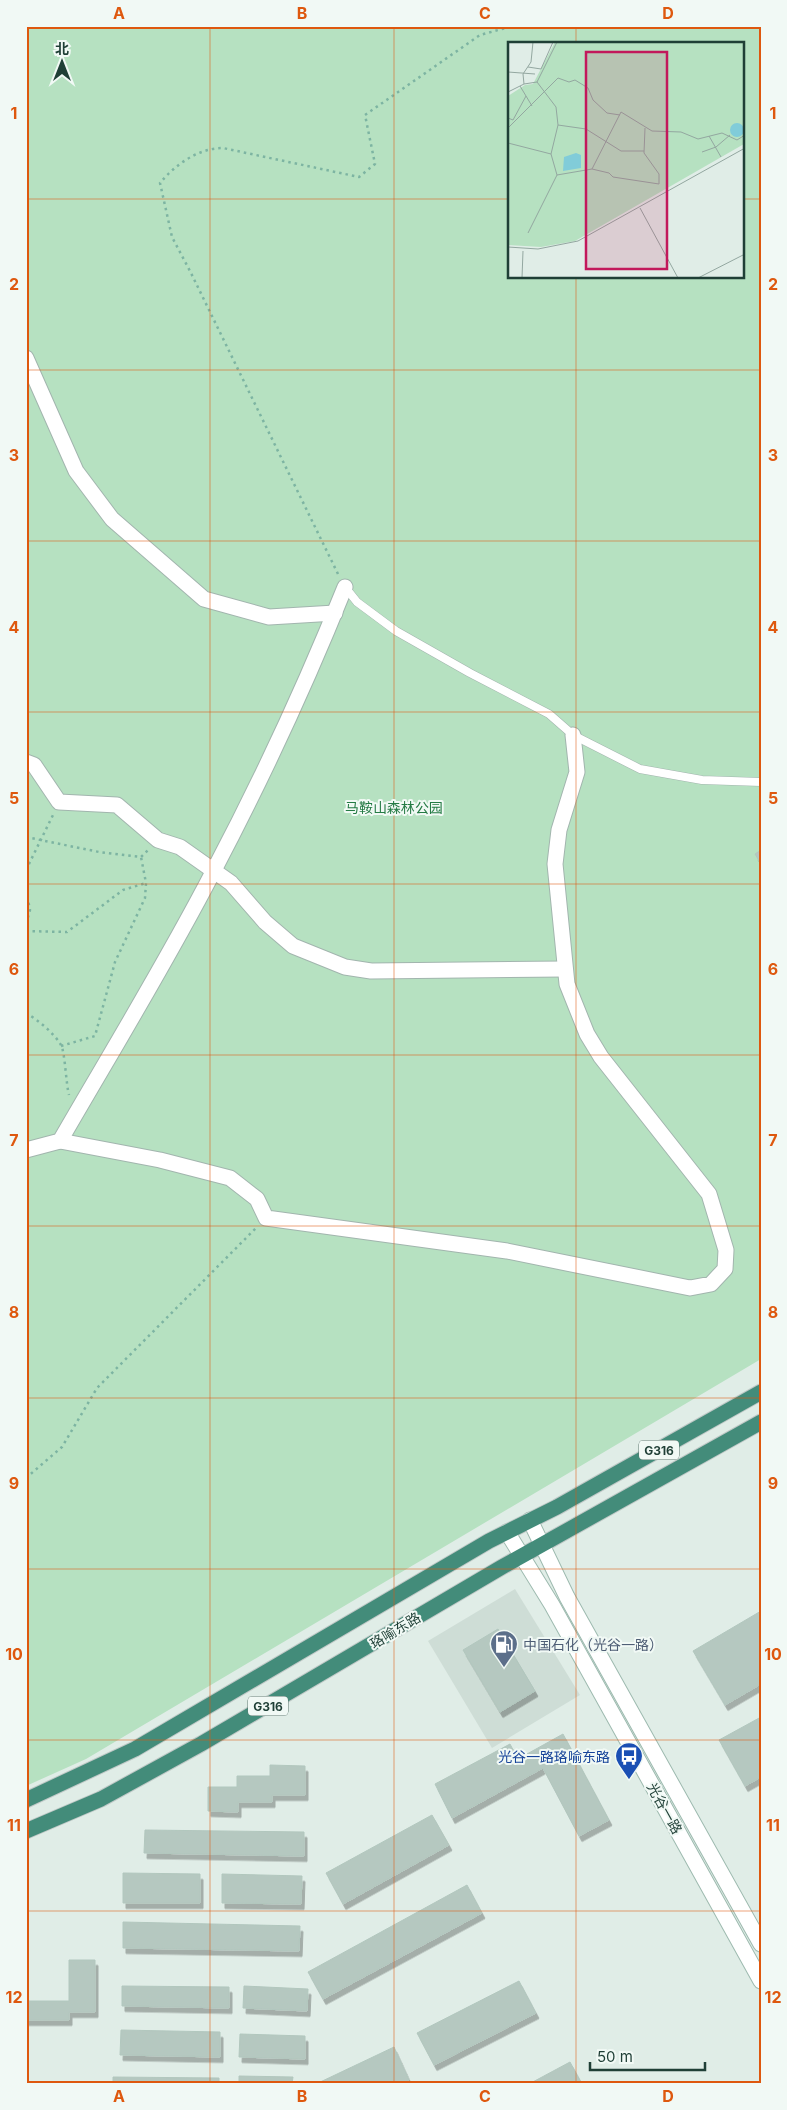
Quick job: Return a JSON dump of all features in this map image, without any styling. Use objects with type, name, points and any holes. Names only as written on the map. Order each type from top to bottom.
[{"type":"highway","name":"G316","points":[[26,1800],[135,1749],[508,1532],[761,1392]]},
{"type":"highway","name":"珞喻东路","points":[[26,1831],[101,1799],[201,1744],[522,1556],[761,1422]]},
{"type":"street","points":[[26,358],[76,471],[112,519],[204,599],[269,617],[334,613]]},
{"type":"street","points":[[60,1141],[214,872],[313,668],[345,587]]},
{"type":"street","points":[[26,1150],[60,1141],[160,1160],[230,1178],[257,1199],[266,1218],[508,1251],[690,1288],[711,1284],[725,1269],[726,1250],[709,1194],[601,1056],[587,1034],[568,984],[555,864],[559,830],[577,772],[573,734]]},
{"type":"street","points":[[26,762],[34,765],[60,802],[118,805],[158,840],[180,847],[231,883],[265,922],[293,946],[345,967],[371,971],[566,969]]},
{"type":"street","name":"光谷一路","points":[[530,1520],[567,1597],[761,1944]]},
{"type":"street","name":"光谷一路","points":[[508,1532],[608,1706],[761,1981]]},
{"type":"lane","points":[[345,587],[357,602],[396,631],[470,673],[549,714],[573,734],[640,769],[702,780],[761,782]]},
{"type":"path","points":[[345,587],[172,237],[160,183],[172,168],[210,148],[223,148],[360,177],[375,164],[365,115],[480,35],[513,26]]},
{"type":"path","points":[[26,870],[60,802]]},
{"type":"path","points":[[26,837],[141,857]]},
{"type":"path","points":[[141,857],[158,840]]},
{"type":"path","points":[[62,1046],[94,1036],[115,962],[145,898],[146,882],[141,857]]},
{"type":"path","points":[[26,932],[67,932],[124,890],[146,882]]},
{"type":"path","points":[[26,890],[30,910],[26,924]]},
{"type":"path","points":[[26,1013],[35,1018],[62,1046],[65,1079],[75,1115]]},
{"type":"path","points":[[26,1478],[62,1447],[96,1388],[266,1218]]},
{"type":"shaded area","points":[[515,1589],[580,1695],[492,1748],[428,1641]]},
{"type":"green space","name":"马鞍山森林公园","points":[[26,26],[761,26],[761,1359],[86,1759],[26,1786]]},
{"type":"building","points":[[761,850],[761,864],[755,854]]},
{"type":"building","points":[[761,1611],[761,1684],[725,1705],[693,1651]]},
{"type":"building","points":[[498,1629],[535,1691],[500,1712],[463,1650]]},
{"type":"building","points":[[761,1717],[761,1777],[745,1786],[719,1740]]},
{"type":"building","points":[[563,1734],[609,1820],[579,1836],[543,1768],[452,1818],[435,1784],[510,1744],[518,1759]]},
{"type":"building","points":[[270,1765],[305,1766],[305,1795],[272,1795],[272,1802],[238,1802],[238,1812],[208,1811],[208,1787],[237,1787],[237,1776],[270,1776]]},
{"type":"building","points":[[432,1815],[449,1845],[343,1904],[326,1873]]},
{"type":"building","points":[[145,1830],[304,1832],[304,1856],[144,1853]]},
{"type":"building","points":[[123,1873],[200,1874],[200,1903],[123,1903]]},
{"type":"building","points":[[222,1874],[302,1876],[301,1904],[222,1903]]},
{"type":"building","points":[[467,1885],[482,1913],[323,1999],[308,1972]]},
{"type":"building","points":[[123,1922],[300,1926],[299,1951],[123,1948]]},
{"type":"building","points":[[69,1960],[95,1960],[95,2012],[69,2012],[69,2020],[26,2020],[26,2001],[69,2001]]},
{"type":"building","points":[[519,1981],[536,2013],[434,2065],[417,2033]]},
{"type":"building","points":[[122,1986],[229,1987],[229,2008],[122,2006]]},
{"type":"building","points":[[244,1986],[308,1989],[307,2011],[243,2008]]},
{"type":"building","points":[[121,2030],[220,2032],[220,2057],[120,2055]]},
{"type":"building","points":[[240,2034],[305,2036],[305,2059],[239,2057]]},
{"type":"building","points":[[394,2047],[409,2080],[401,2084],[316,2084]]},
{"type":"building","points":[[570,2062],[582,2084],[529,2084]]},
{"type":"building","points":[[239,2076],[293,2077],[292,2084],[239,2084]]},
{"type":"building","points":[[113,2077],[219,2078],[219,2084],[113,2084]]},
{"type":"place","name":"中国石化（光谷一路）","points":[[504,1668]]},
{"type":"place","name":"光谷一路珞喻东路","points":[[629,1780]]}]
